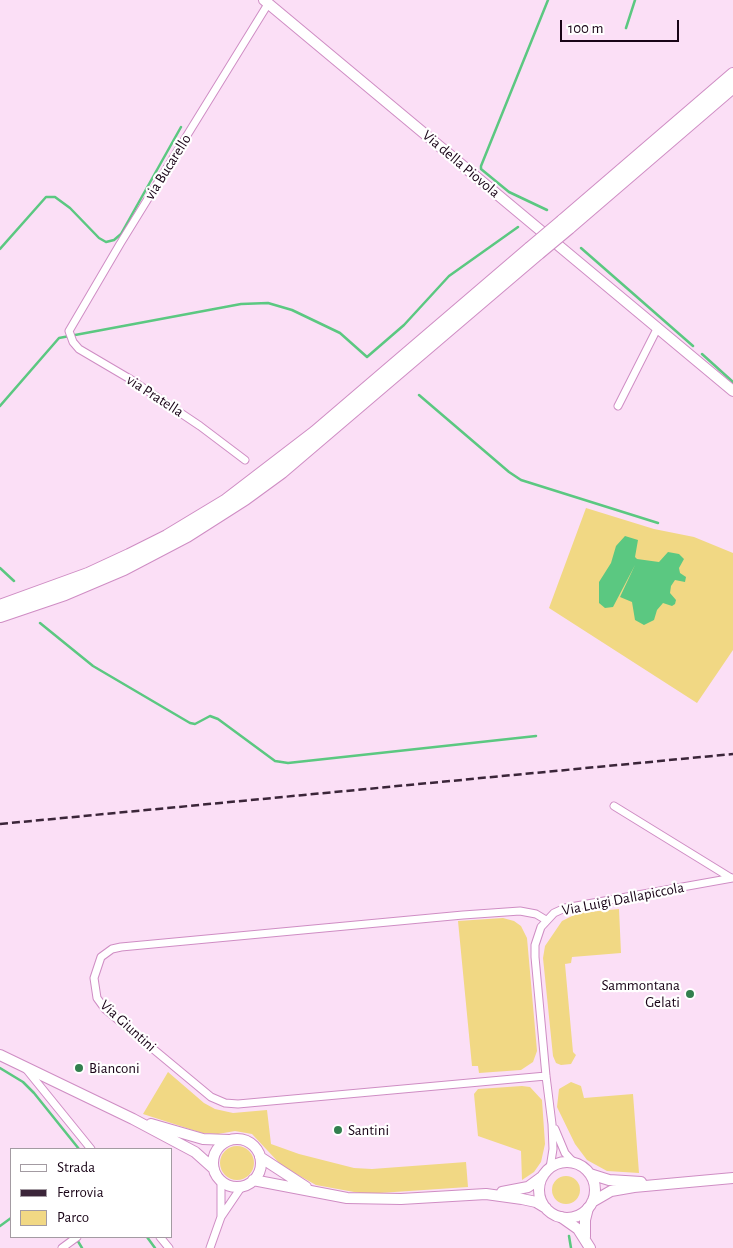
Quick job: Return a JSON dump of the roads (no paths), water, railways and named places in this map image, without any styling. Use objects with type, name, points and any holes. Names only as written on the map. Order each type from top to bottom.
[{"type":"highway","points":[[566,224],[733,74]]},
{"type":"highway","points":[[0,606],[88,574],[129,555],[167,536],[225,501],[315,432],[733,87]]},
{"type":"highway","points":[[0,616],[66,594],[124,569],[186,536],[245,499],[282,472],[534,251]]},
{"type":"main road","name":"Via della Piovola","points":[[266,2],[733,391]]},
{"type":"main road","points":[[0,1055],[133,1119],[195,1152],[214,1169],[221,1180],[233,1186],[242,1186],[253,1180],[259,1172],[260,1157]]},
{"type":"main road","points":[[133,1119],[204,1138],[237,1139],[252,1144],[260,1157],[311,1190]]},
{"type":"main road","points":[[214,1169],[214,1156],[217,1149],[230,1140]]},
{"type":"main road","points":[[253,1180],[364,1199],[486,1194],[528,1187],[557,1164],[574,1163],[590,1174],[608,1180],[669,1182]]},
{"type":"main road","points":[[546,1208],[539,1191],[547,1171]]},
{"type":"main road","points":[[585,1237],[585,1220],[595,1188],[590,1174]]},
{"type":"main road","points":[[561,1217],[576,1216],[611,1191],[669,1182],[733,1178]]},
{"type":"main road","points":[[486,1194],[536,1202],[574,1224],[585,1237],[590,1248]]},
{"type":"street","name":"via Bucarello","points":[[69,331],[266,2]]},
{"type":"street","points":[[618,406],[658,327]]},
{"type":"street","name":"via Pratella","points":[[69,331],[73,342],[79,349],[153,394],[245,460]]},
{"type":"street","points":[[614,806],[732,878]]},
{"type":"street","name":"Via Luigi Dallapiccola","points":[[547,1171],[553,1150],[535,945],[540,927],[546,920],[565,908],[732,878]]},
{"type":"street","name":"Via Giuntini","points":[[546,920],[536,914],[520,911],[472,914],[121,947],[107,951],[101,957],[94,978],[97,998],[105,1009],[211,1097],[225,1103],[238,1104],[546,1076]]},
{"type":"street","points":[[25,1068],[90,1148]]},
{"type":"street","name":"Via Luigi Dallapiccola","points":[[552,1124],[565,1153],[574,1163]]},
{"type":"street","points":[[221,1180],[221,1217]]},
{"type":"street","points":[[210,1248],[221,1217],[242,1186]]},
{"type":"street","points":[[62,1248],[76,1238]]},
{"type":"street","points":[[161,1238],[169,1248]]},
{"type":"waterway","points":[[547,210],[509,192],[481,169],[481,166],[548,0]]},
{"type":"waterway","points":[[626,28],[635,0]]},
{"type":"waterway","points":[[0,249],[46,197],[55,197],[70,208],[99,238],[106,242],[114,240],[121,234],[181,127]]},
{"type":"waterway","points":[[0,406],[59,338],[241,304],[268,303],[292,310],[340,333],[367,357],[404,325],[449,276],[518,227]]},
{"type":"waterway","points":[[581,248],[693,346]]},
{"type":"waterway","points":[[702,354],[733,382]]},
{"type":"waterway","points":[[419,395],[509,472],[521,480],[658,523]]},
{"type":"waterway","points":[[0,568],[14,581]]},
{"type":"waterway","points":[[40,623],[93,666],[190,723],[195,724],[210,716],[218,719],[275,761],[288,763],[536,736]]},
{"type":"waterway","points":[[0,1068],[23,1082],[34,1093],[78,1148]]},
{"type":"waterway","points":[[0,1226],[10,1219]]},
{"type":"waterway","points":[[569,1236],[571,1248]]},
{"type":"waterway","points":[[76,1238],[82,1248]]},
{"type":"waterway","points":[[148,1238],[155,1248]]},
{"type":"railway","points":[[0,824],[733,754]]},
{"type":"place","name":"Sammontana Gelati","points":[[690,994]]},
{"type":"place","name":"Bianconi","points":[[79,1068]]},
{"type":"place","name":"Santini","points":[[338,1130]]}]
